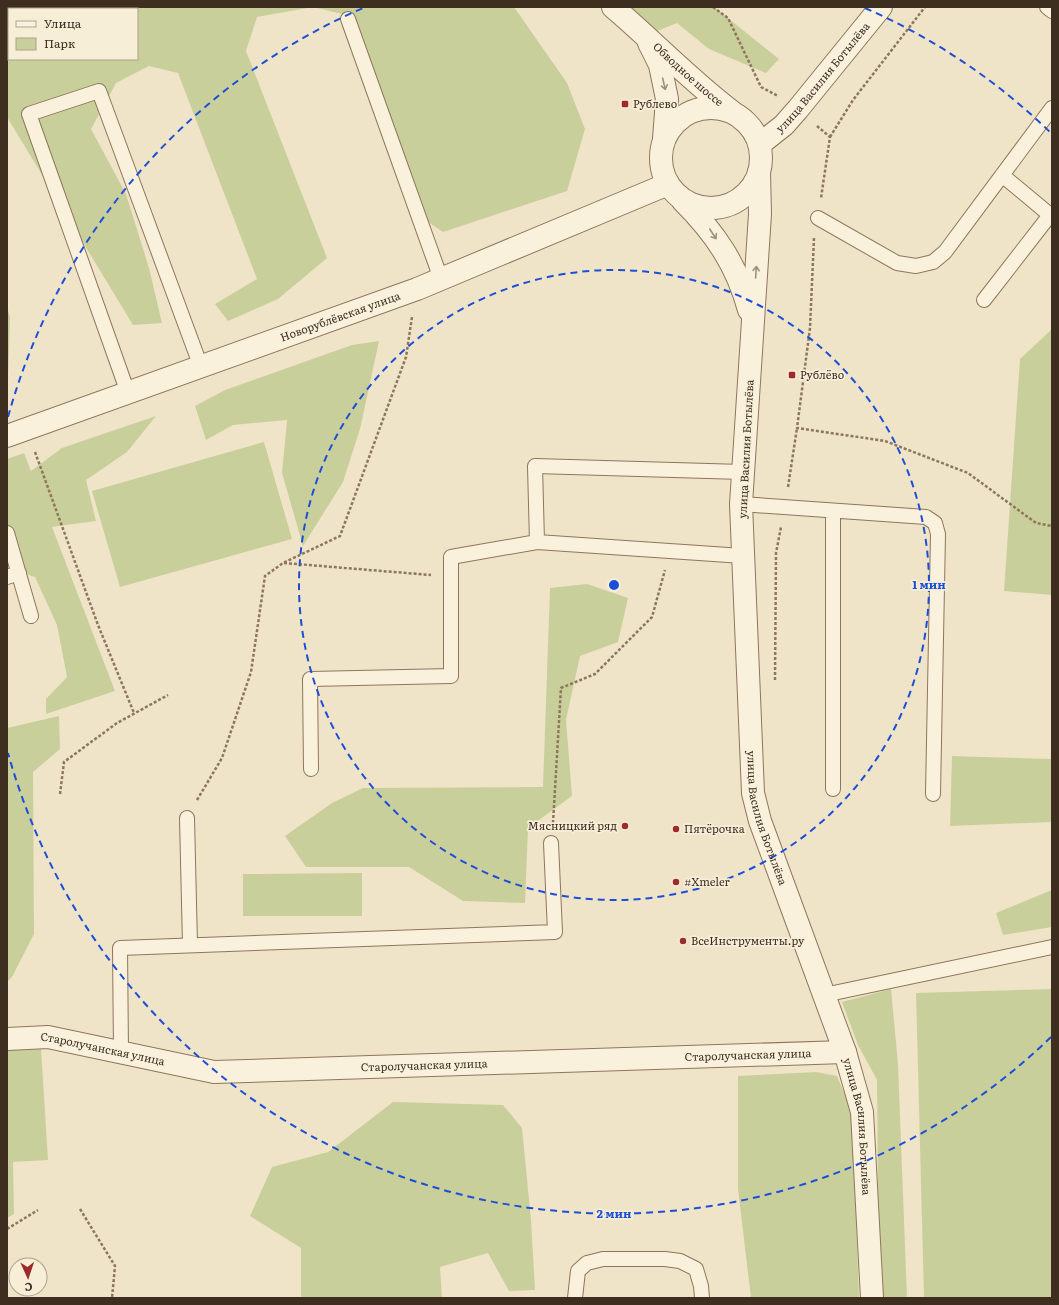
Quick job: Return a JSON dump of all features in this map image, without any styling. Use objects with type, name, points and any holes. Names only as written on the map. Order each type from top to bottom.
[{"type":"street","name":"Обводное шоссе","points":[[613,7],[700,87],[733,112]]},
{"type":"street","name":"улица Василия Ботылёва","points":[[760,144],[784,125],[798,110],[881,7]]},
{"type":"street","name":"Обводное шоссе","points":[[645,35],[660,64],[667,99],[663,143]]},
{"type":"street","points":[[705,108],[719,108],[733,112],[744,120],[754,131],[760,144],[761,158],[759,172],[748,191],[731,204],[718,208],[703,207],[690,203],[673,190],[663,171],[661,157],[663,143],[669,130],[679,119],[691,112],[705,108]]},
{"type":"street","name":"улица Василия Ботылёва","points":[[759,172],[760,214],[741,504],[753,793],[760,821],[845,1052],[862,1112],[872,1298]]},
{"type":"street","name":"улица Василия Ботылёва","points":[[673,190],[707,225],[732,263],[745,296],[752,325]]},
{"type":"street","name":"Новорублёвская улица","points":[[7,436],[417,289],[673,190]]},
{"type":"street","name":"Старолучанская улица","points":[[7,1039],[48,1037],[214,1072],[845,1052]]},
{"type":"lane","points":[[1047,7],[1052,11]]},
{"type":"lane","points":[[348,19],[441,280]]},
{"type":"lane","points":[[128,393],[29,114],[99,91],[201,367]]},
{"type":"lane","points":[[818,218],[897,264],[916,266],[933,262],[945,252],[1052,108]]},
{"type":"lane","points":[[984,300],[1051,214],[1002,175]]},
{"type":"lane","points":[[537,542],[535,466],[743,472]]},
{"type":"lane","points":[[741,504],[926,517],[935,523],[938,534],[933,794]]},
{"type":"lane","points":[[833,511],[833,789]]},
{"type":"lane","points":[[7,533],[13,575],[31,616]]},
{"type":"lane","points":[[311,769],[310,679],[450,676],[451,557],[537,542],[743,556]]},
{"type":"lane","points":[[187,818],[190,945]]},
{"type":"lane","points":[[121,1052],[120,948],[555,932],[551,843]]},
{"type":"lane","points":[[824,995],[1052,947]]},
{"type":"lane","points":[[576,1298],[578,1271],[587,1263],[603,1259],[665,1259],[680,1260],[696,1269],[701,1286],[702,1298]]},
{"type":"path","points":[[713,7],[728,18],[761,87],[798,110],[830,137]]},
{"type":"path","points":[[775,687],[776,553],[785,507],[797,428],[810,328],[812,244],[818,218],[830,137],[853,100],[925,7]]},
{"type":"path","points":[[187,818],[222,758],[251,672],[265,576],[283,563],[340,536],[406,357],[417,289]]},
{"type":"path","points":[[797,428],[885,441],[899,446],[968,473],[1036,523],[1052,526]]},
{"type":"path","points":[[28,429],[51,499],[95,617],[134,713]]},
{"type":"path","points":[[551,843],[561,688],[595,674],[652,617],[666,564],[672,552]]},
{"type":"path","points":[[283,563],[451,577]]},
{"type":"path","points":[[60,794],[64,762],[117,723],[168,694]]},
{"type":"path","points":[[80,1209],[114,1266],[112,1298]]},
{"type":"path","points":[[7,1228],[38,1210]]},
{"type":"green space","points":[[7,7],[313,7],[257,17],[246,51],[327,258],[278,299],[228,321],[215,304],[257,279],[178,73],[149,66],[116,83],[91,129],[126,194],[149,268],[162,323],[133,325],[7,117]]},
{"type":"green space","points":[[313,7],[514,7],[567,83],[585,129],[567,191],[443,232],[412,211],[342,14]]},
{"type":"green space","points":[[628,7],[714,7],[779,59],[766,73],[709,49],[677,23],[655,32]]},
{"type":"green space","points":[[7,307],[10,317],[7,384]]},
{"type":"green space","points":[[1052,329],[1052,595],[1004,591],[1020,359]]},
{"type":"green space","points":[[379,341],[360,429],[343,482],[303,546],[282,473],[287,420],[233,425],[206,440],[195,406],[225,390],[352,345]]},
{"type":"green space","points":[[156,416],[127,452],[86,480],[96,521],[52,527],[115,691],[46,714],[46,699],[67,677],[57,625],[35,577],[7,568],[7,459],[24,453],[31,471],[62,448]]},
{"type":"green space","points":[[264,442],[292,539],[120,587],[92,491]]},
{"type":"green space","points":[[587,584],[628,598],[618,642],[580,656],[566,720],[572,796],[528,828],[525,903],[463,901],[409,867],[306,867],[285,836],[332,803],[363,788],[543,787],[550,588]]},
{"type":"green space","points":[[59,716],[60,749],[33,772],[34,934],[12,977],[7,982],[7,728]]},
{"type":"green space","points":[[952,756],[1052,759],[1052,822],[950,826]]},
{"type":"green space","points":[[362,873],[362,916],[243,916],[243,874]]},
{"type":"green space","points":[[1052,890],[1052,927],[1003,935],[996,913]]},
{"type":"green space","points":[[891,989],[898,1064],[907,1298],[879,1298],[877,1080],[858,1045],[842,1002]]},
{"type":"green space","points":[[1052,989],[1052,1298],[924,1298],[916,993]]},
{"type":"green space","points":[[41,1048],[48,1160],[13,1162],[14,1214],[7,1218],[7,1050]]},
{"type":"green space","points":[[816,1072],[837,1076],[852,1112],[859,1298],[751,1298],[738,1189],[738,1076]]},
{"type":"green space","points":[[393,1102],[503,1105],[522,1128],[531,1220],[535,1290],[509,1291],[488,1253],[440,1267],[442,1298],[301,1298],[301,1248],[250,1216],[272,1167],[328,1152]]},
{"type":"place","name":"Рублево","points":[[625,104]]},
{"type":"place","name":"Рублёво","points":[[792,375]]},
{"type":"place","name":"Мясницкий ряд","points":[[625,826]]},
{"type":"place","name":"Пятёрочка","points":[[676,829]]},
{"type":"place","name":"#Xmeler","points":[[676,882]]},
{"type":"place","name":"ВсеИнструменты.ру","points":[[683,941]]}]
